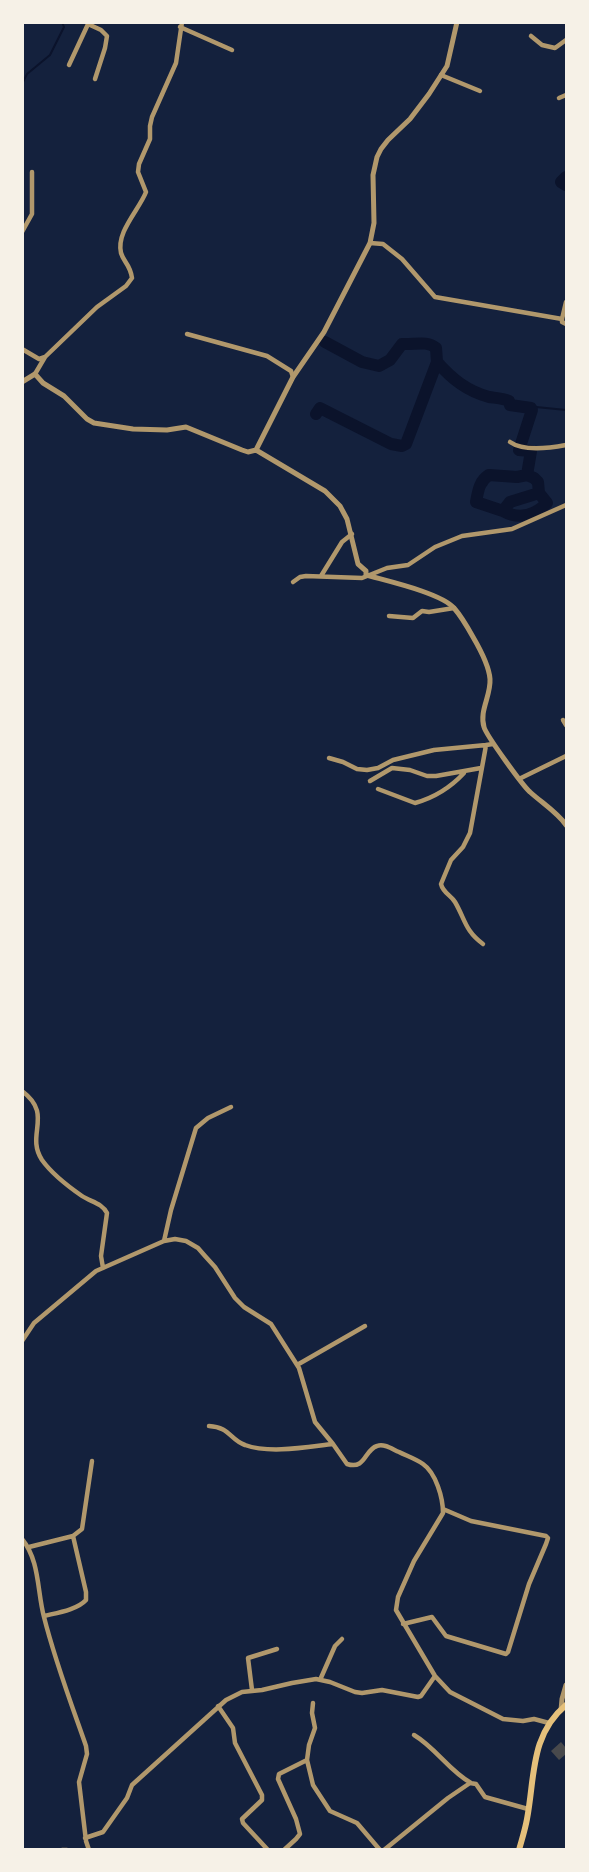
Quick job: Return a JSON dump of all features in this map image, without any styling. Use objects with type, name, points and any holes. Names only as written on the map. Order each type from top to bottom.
[{"type":"main road","points":[[519,1850],[527,1818],[535,1760],[543,1733],[549,1723],[564,1707]]},
{"type":"street","points":[[35,374],[43,383],[64,396],[87,419],[94,423],[133,429],[167,430],[186,427],[242,450],[251,452],[256,450],[293,377],[324,332],[370,243],[374,223],[373,175],[377,157],[388,140],[410,119],[441,75],[450,58],[457,22]]},
{"type":"street","points":[[69,65],[89,23],[107,36],[95,79]]},
{"type":"street","points":[[22,382],[35,374],[45,358],[97,307],[126,286],[132,278],[131,268],[123,258],[120,245],[127,225],[146,192],[138,172],[139,164],[150,140],[152,117],[176,63],[181,25],[232,50]]},
{"type":"street","points":[[531,36],[542,45],[555,48],[566,40]]},
{"type":"street","points":[[441,75],[480,91]]},
{"type":"street","points":[[559,98],[566,96]]},
{"type":"street","points":[[22,232],[32,214],[32,172]]},
{"type":"street","points":[[370,243],[383,244],[402,259],[435,297],[562,320],[566,324]]},
{"type":"street","points":[[562,320],[566,302]]},
{"type":"street","points":[[187,334],[267,356],[291,371],[293,377]]},
{"type":"street","points":[[22,349],[39,359],[45,358]]},
{"type":"street","points":[[510,442],[516,446],[529,447],[566,445]]},
{"type":"street","points":[[256,450],[325,491],[340,506],[352,534],[358,564],[366,571],[366,575]]},
{"type":"street","points":[[293,582],[302,577],[362,578],[387,568],[408,565],[435,547],[462,536],[512,529],[566,505]]},
{"type":"street","points":[[322,576],[342,542],[352,534]]},
{"type":"street","points":[[366,575],[413,588],[434,596],[454,608],[478,646],[489,672],[490,690],[483,710],[484,728],[493,744],[528,790],[562,818],[566,825]]},
{"type":"street","points":[[389,616],[413,618],[422,611],[429,612],[454,608]]},
{"type":"street","points":[[563,720],[566,726]]},
{"type":"street","points":[[329,758],[357,769],[367,770],[378,768],[393,760],[434,750],[493,744]]},
{"type":"street","points":[[482,944],[469,933],[453,899],[443,891],[441,884],[451,860],[463,847],[470,833],[480,768],[486,745]]},
{"type":"street","points":[[519,779],[566,756]]},
{"type":"street","points":[[370,780],[392,768],[410,770],[427,776],[436,776],[480,768]]},
{"type":"street","points":[[378,789],[415,803],[454,784],[464,772]]},
{"type":"street","points":[[22,1091],[36,1104],[39,1114],[35,1140],[42,1160],[76,1191],[104,1207],[107,1213],[101,1256],[102,1268]]},
{"type":"street","points":[[164,1241],[171,1210],[197,1126],[208,1118],[231,1107]]},
{"type":"street","points":[[22,1341],[24,1333],[34,1323],[102,1268],[164,1241],[186,1240],[198,1248],[215,1267],[230,1291],[244,1307],[271,1325],[302,1374],[315,1422],[345,1462],[350,1465],[358,1464],[374,1447],[381,1445],[422,1463],[431,1473],[443,1508],[441,1517],[414,1561],[398,1597],[396,1610],[435,1676],[450,1692],[496,1716],[508,1720],[522,1721],[534,1719],[549,1723]]},
{"type":"street","points":[[297,1365],[365,1326]]},
{"type":"street","points":[[209,1426],[224,1429],[238,1442],[257,1448],[279,1450],[333,1444]]},
{"type":"street","points":[[29,1547],[74,1536],[80,1532],[83,1526],[92,1461]]},
{"type":"street","points":[[404,1624],[432,1617],[446,1636],[506,1654],[529,1584],[548,1538],[546,1536],[471,1521],[443,1508]]},
{"type":"street","points":[[44,1616],[67,1610],[86,1600],[74,1536]]},
{"type":"street","points":[[22,1539],[29,1547],[37,1572],[44,1616],[65,1688],[86,1746],[87,1754],[79,1782],[88,1850]]},
{"type":"street","points":[[320,1680],[337,1642],[342,1639]]},
{"type":"street","points":[[252,1690],[248,1658],[277,1649]]},
{"type":"street","points":[[86,1838],[103,1832],[127,1798],[132,1785],[218,1706],[238,1693],[310,1680],[320,1680],[355,1692],[362,1693],[382,1690],[418,1697],[421,1696],[435,1676]]},
{"type":"street","points":[[564,1707],[562,1699],[566,1685]]},
{"type":"street","points":[[313,1703],[312,1713],[315,1728],[306,1760],[310,1779],[326,1808],[357,1823],[380,1850]]},
{"type":"street","points":[[218,1706],[233,1728],[234,1743],[262,1795],[262,1800],[242,1819],[243,1823],[268,1850]]},
{"type":"street","points":[[414,1735],[422,1740],[458,1774],[476,1784],[485,1797],[528,1810]]},
{"type":"street","points":[[284,1850],[300,1834],[296,1819],[278,1779],[279,1774],[306,1760]]},
{"type":"street","points":[[384,1850],[448,1798],[472,1783]]},
{"type":"street","points":[[62,1850],[67,1850]]},
{"type":"building","points":[[561,1742],[566,1748],[566,1754],[559,1760],[551,1751]]},
{"type":"waterway","points":[[22,84],[27,74],[50,55],[64,27],[62,22]]},
{"type":"waterway","points":[[566,177],[561,182],[566,185]]},
{"type":"waterway","points":[[316,414],[320,408],[391,444],[402,446],[406,444],[437,362],[436,348],[429,344],[402,344],[390,360],[379,366],[362,362],[325,342]]},
{"type":"waterway","points":[[437,362],[448,374],[467,388],[489,397],[509,401],[510,405],[531,408],[532,410],[519,450],[531,451],[527,475]]},
{"type":"waterway","points":[[526,406],[566,410]]},
{"type":"waterway","points":[[503,511],[521,516],[532,514],[547,503],[539,493],[538,482],[534,478],[527,475],[517,477],[489,475],[481,484],[476,502],[503,511],[510,502],[539,493]]}]
